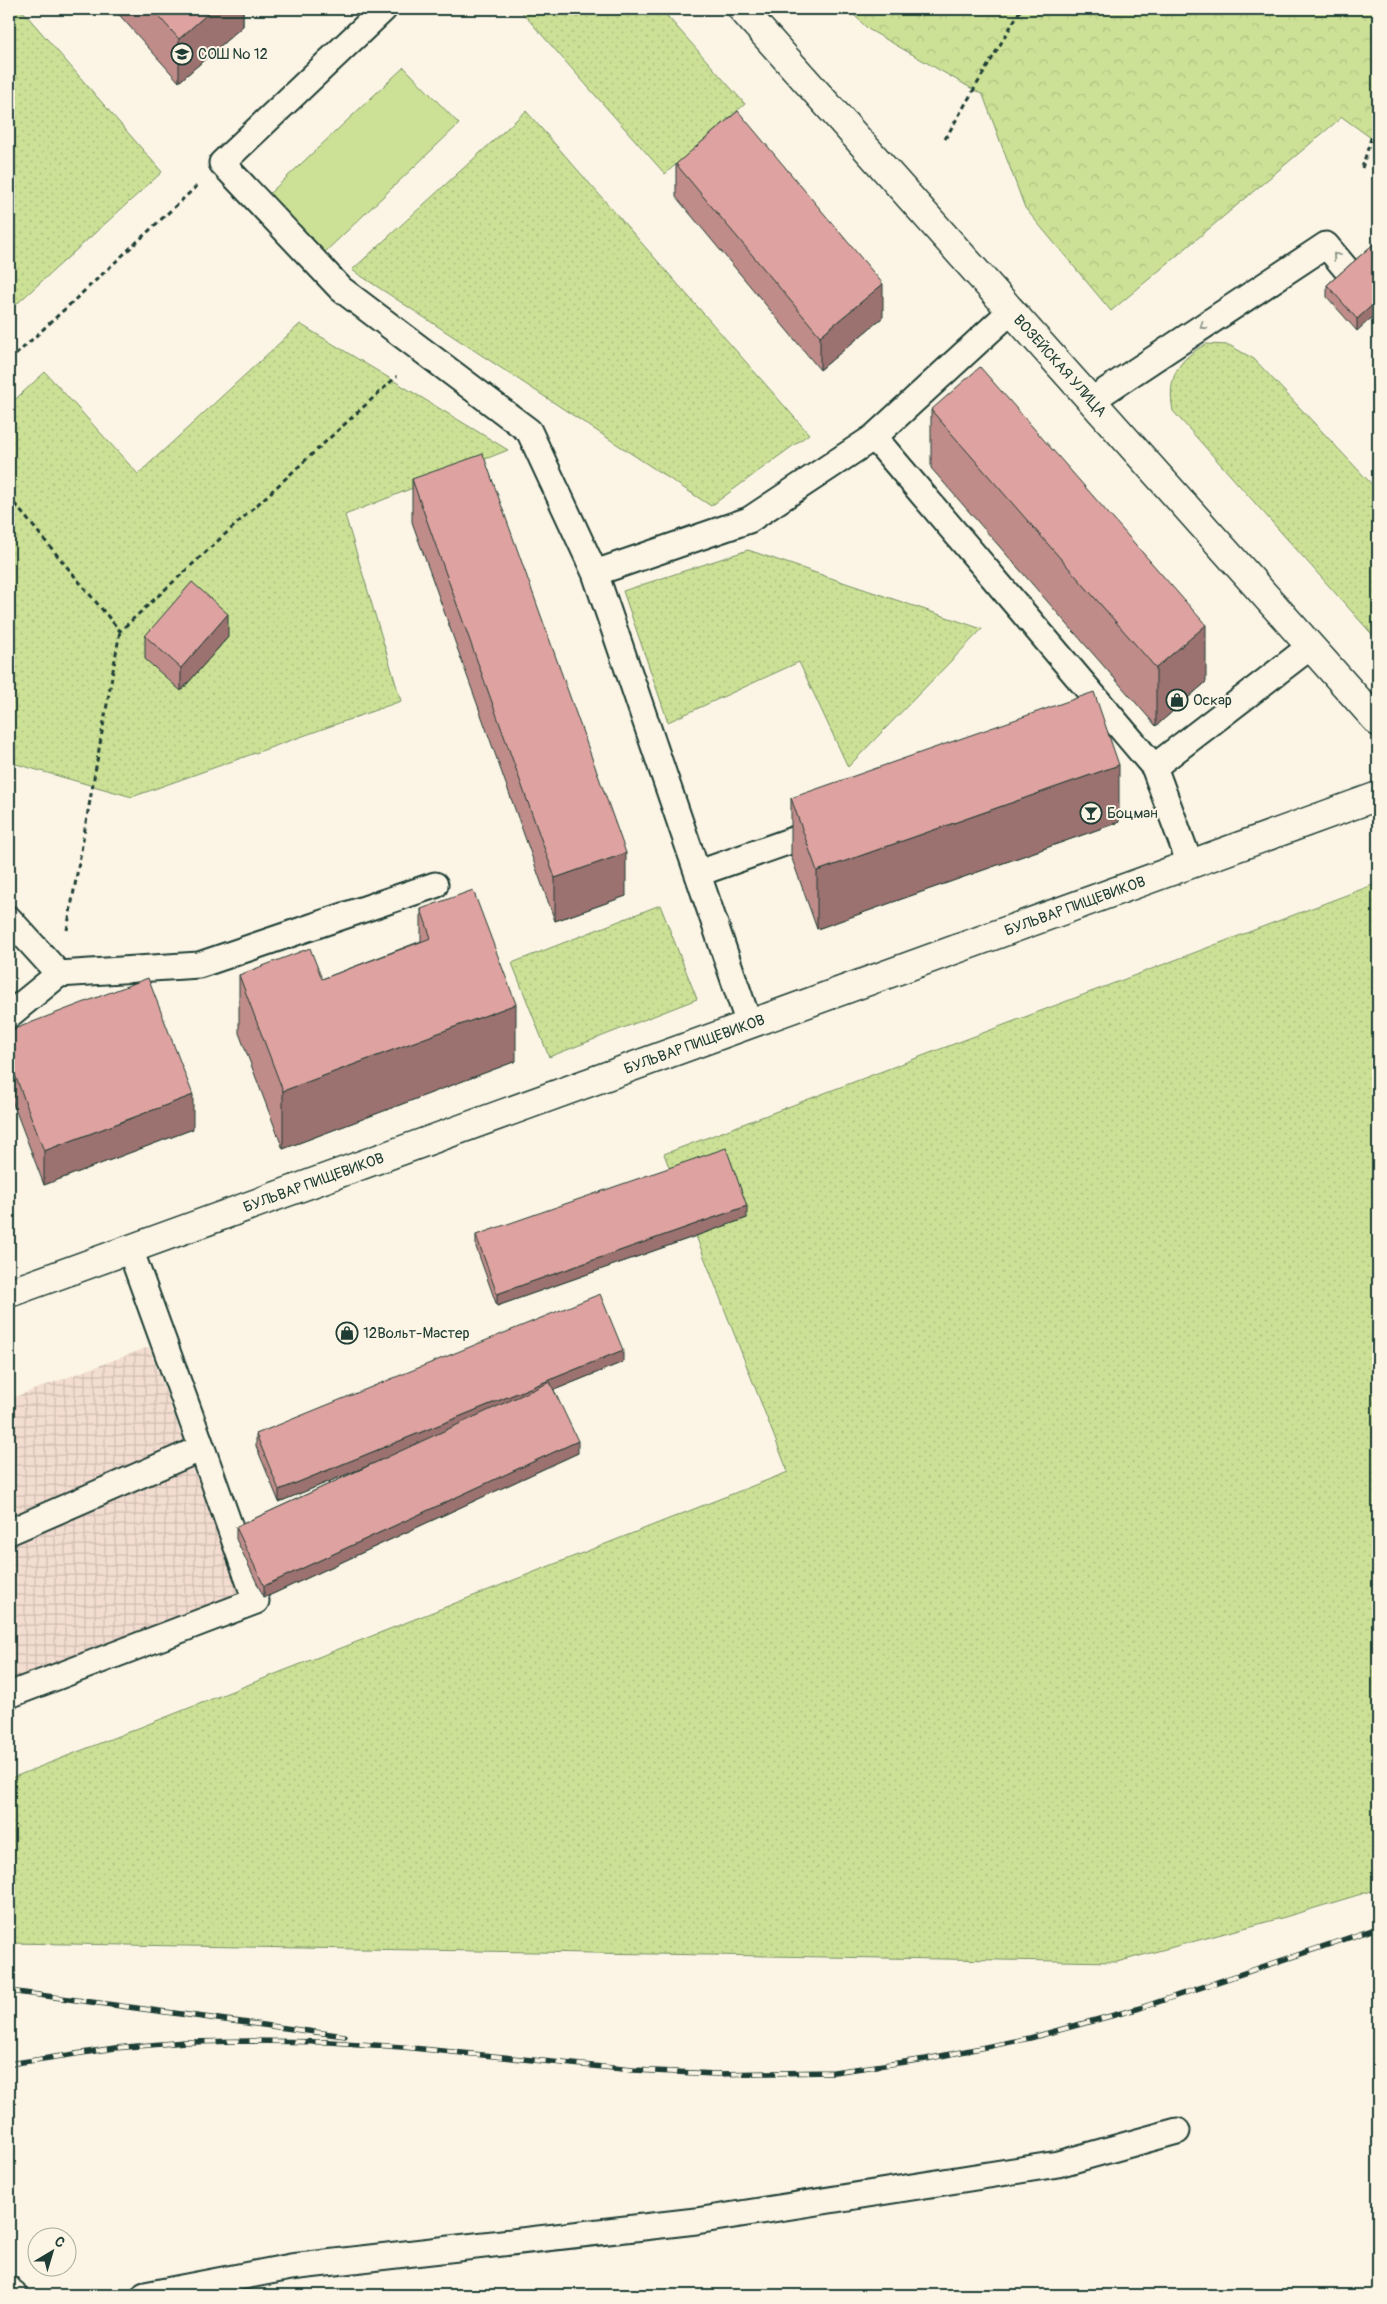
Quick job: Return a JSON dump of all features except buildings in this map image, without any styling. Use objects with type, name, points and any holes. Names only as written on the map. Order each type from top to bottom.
[{"type":"main road","name":"ВОЗЕЙСКАЯ УЛИЦА","points":[[742,9],[1378,722]]},
{"type":"main road","name":"БУЛЬВАР ПИЩЕВИКОВ","points":[[9,1293],[1378,796]]},
{"type":"lane","points":[[375,12],[222,163],[341,289],[529,430],[595,573],[749,1024]]},
{"type":"lane","points":[[1092,400],[1326,245],[1378,307]]},
{"type":"lane","points":[[595,573],[749,520],[874,437],[1012,310]]},
{"type":"lane","points":[[874,437],[1108,729],[1154,767],[1190,864]]},
{"type":"lane","points":[[1154,767],[1311,646]]},
{"type":"lane","points":[[699,873],[848,821]]},
{"type":"lane","points":[[9,1015],[59,974],[199,965],[435,885]]},
{"type":"lane","points":[[9,919],[59,974]]},
{"type":"lane","points":[[9,1695],[256,1601],[130,1249]]},
{"type":"lane","points":[[9,1532],[202,1448]]},
{"type":"lane","points":[[144,2295],[291,2267],[696,2221],[1048,2166],[1177,2131]]},
{"type":"lane","points":[[9,2289],[14,2295]]},
{"type":"path","points":[[945,139],[1021,9]]},
{"type":"path","points":[[1362,168],[1378,115]]},
{"type":"path","points":[[9,361],[222,163]]},
{"type":"path","points":[[59,974],[120,631],[424,351]]},
{"type":"path","points":[[9,497],[120,631]]},
{"type":"shaded area","points":[[149,1347],[244,1606],[9,1692],[9,1399]]},
{"type":"green space","points":[[9,9],[21,9],[162,172],[9,311]]},
{"type":"green space","points":[[519,9],[661,9],[745,104],[665,174]]},
{"type":"green space","points":[[848,9],[1378,9],[1378,143],[1342,117],[1111,311],[1025,208],[983,95],[868,29]]},
{"type":"green space","points":[[404,67],[459,124],[325,252],[269,194]]},
{"type":"green space","points":[[526,111],[809,434],[711,506],[352,270]]},
{"type":"green space","points":[[300,324],[508,450],[345,515],[401,701],[132,797],[9,762],[9,405],[45,372],[138,474]]},
{"type":"green space","points":[[1206,344],[1229,345],[1254,359],[1378,491],[1378,641],[1173,411],[1172,389],[1176,371],[1188,357]]},
{"type":"green space","points":[[748,550],[982,629],[848,767],[799,662],[668,722],[623,591]]},
{"type":"green space","points":[[1378,883],[1378,1889],[1285,1917],[1117,1962],[9,1943],[9,1779],[788,1472],[664,1154]]},
{"type":"green space","points":[[660,905],[697,999],[549,1057],[512,963]]},
{"type":"railway","points":[[9,2064],[115,2048],[185,2042],[251,2041],[330,2042],[402,2047],[633,2070],[716,2074],[834,2072],[926,2059],[1030,2038],[1140,2008],[1378,1928]]},
{"type":"railway","points":[[9,1991],[345,2036]]},
{"type":"place","name":"СОШ № 12","points":[[182,54]]},
{"type":"place","name":"Оскар","points":[[1177,700]]},
{"type":"place","name":"Боцман","points":[[1091,813]]},
{"type":"place","name":"12Вольт-Мастер","points":[[347,1333]]}]
